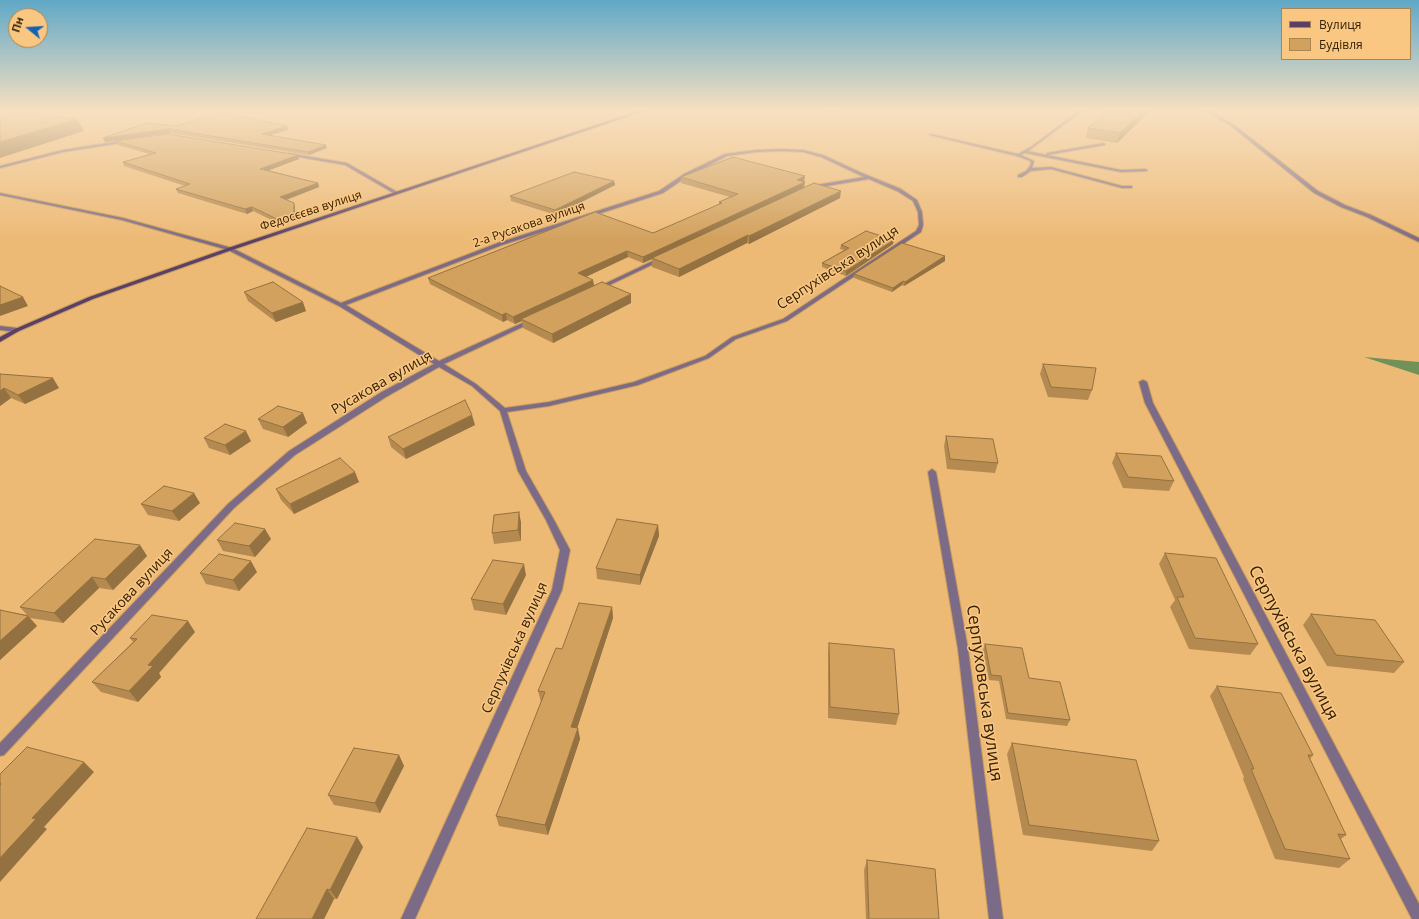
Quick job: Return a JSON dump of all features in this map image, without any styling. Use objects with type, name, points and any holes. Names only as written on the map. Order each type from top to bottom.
[{"type":"main road","name":"Федосєєва вулиця","points":[[0,340],[17,330],[91,298],[230,249],[514,154]]},
{"type":"street","points":[[0,166],[51,154]]},
{"type":"street","points":[[284,154],[346,164],[397,193]]},
{"type":"street","name":"2-а Русакова вулиця","points":[[341,305],[500,244],[661,192],[686,176],[726,155],[733,154]]},
{"type":"street","name":"2-а Русакова вулиця","points":[[814,154],[900,190],[915,200],[920,212],[921,225],[918,232]]},
{"type":"street","points":[[1009,154],[1029,159],[1033,162],[1030,170]]},
{"type":"street","points":[[1018,156],[1022,154]]},
{"type":"street","points":[[1036,154],[1053,154]]},
{"type":"street","points":[[1036,154],[1121,171],[1145,170]]},
{"type":"street","points":[[1268,154],[1316,192],[1343,206],[1369,216],[1419,240]]},
{"type":"street","points":[[1020,176],[1030,170],[1051,168],[1122,187],[1130,186]]},
{"type":"street","points":[[802,193],[816,186],[870,178]]},
{"type":"street","points":[[0,194],[123,219],[230,249],[341,305],[474,385],[503,410]]},
{"type":"street","name":"Серпухівська вулиця","points":[[408,919],[558,590],[565,550],[522,471],[503,410],[549,404],[636,384],[707,357],[734,338],[785,320],[918,232]]},
{"type":"street","points":[[589,294],[667,256]]},
{"type":"street","name":"Русакова вулиця","points":[[0,751],[231,506],[292,453],[383,395],[439,364],[539,317]]},
{"type":"street","points":[[0,328],[17,330]]},
{"type":"street","name":"Серпухівська вулиця","points":[[1143,382],[1149,403],[1419,918]]},
{"type":"street","name":"Серпуховська вулиця","points":[[932,472],[963,649],[996,919]]},
{"type":"green space","points":[[1364,357],[1419,362],[1419,375]]},
{"type":"building","points":[[153,154],[291,154],[298,155],[260,169],[318,183],[280,197],[294,203],[294,215],[279,220],[252,207],[245,209],[176,189],[190,184],[123,162]]},
{"type":"building","points":[[733,157],[805,176],[797,180],[805,182],[643,257],[627,251],[578,273],[593,280],[513,317],[506,313],[502,315],[428,278],[595,212],[653,233],[722,203],[719,202],[738,194],[681,177]]},
{"type":"building","points":[[574,172],[614,181],[555,210],[510,196]]},
{"type":"building","points":[[814,183],[841,191],[679,269],[652,258]]},
{"type":"building","points":[[866,231],[894,240],[846,271],[822,263],[849,248],[841,245]]},
{"type":"building","points":[[902,243],[945,256],[893,288],[854,274]]},
{"type":"building","points":[[273,282],[303,302],[272,313],[244,292]]},
{"type":"building","points":[[602,282],[631,294],[552,334],[521,319]]},
{"type":"building","points":[[0,286],[23,297],[0,305]]},
{"type":"building","points":[[1043,364],[1096,368],[1092,390],[1051,387]]},
{"type":"building","points":[[0,374],[53,378],[18,395],[4,388],[0,391]]},
{"type":"building","points":[[465,400],[472,415],[403,449],[388,437]]},
{"type":"building","points":[[278,406],[303,413],[283,427],[258,419]]},
{"type":"building","points":[[225,424],[246,431],[225,445],[204,438]]},
{"type":"building","points":[[946,436],[993,439],[998,463],[950,459]]},
{"type":"building","points":[[1116,453],[1161,456],[1174,481],[1128,477]]},
{"type":"building","points":[[340,458],[355,472],[290,504],[276,489]]},
{"type":"building","points":[[164,486],[194,493],[172,511],[141,504]]},
{"type":"building","points":[[519,512],[518,530],[492,533],[494,515]]},
{"type":"building","points":[[617,519],[658,525],[640,575],[596,568]]},
{"type":"building","points":[[235,523],[265,529],[249,546],[217,540]]},
{"type":"building","points":[[95,539],[140,545],[105,579],[92,577],[54,613],[20,607]]},
{"type":"building","points":[[1165,553],[1216,558],[1258,644],[1195,638],[1177,597],[1184,597]]},
{"type":"building","points":[[219,554],[251,561],[233,580],[200,573]]},
{"type":"building","points":[[493,560],[524,564],[503,604],[471,599]]},
{"type":"building","points":[[579,603],[612,607],[571,727],[578,728],[545,825],[496,816],[545,692],[538,691],[556,648],[562,649]]},
{"type":"building","points":[[0,610],[28,616],[0,641]]},
{"type":"building","points":[[1311,614],[1375,620],[1404,662],[1336,655]]},
{"type":"building","points":[[152,615],[188,621],[148,665],[153,666],[129,691],[92,682],[137,639],[130,638]]},
{"type":"building","points":[[829,643],[894,649],[899,714],[830,707]]},
{"type":"building","points":[[985,644],[1022,648],[1029,678],[1060,682],[1070,720],[1008,713],[1001,676],[991,675]]},
{"type":"building","points":[[1217,686],[1281,693],[1313,755],[1308,755],[1346,835],[1338,834],[1350,859],[1285,849],[1251,769],[1254,769]]},
{"type":"building","points":[[1012,743],[1136,760],[1159,841],[1029,825]]},
{"type":"building","points":[[27,747],[84,762],[32,818],[36,819],[0,858],[0,774]]},
{"type":"building","points":[[354,748],[399,755],[375,803],[328,795]]},
{"type":"building","points":[[307,828],[357,837],[330,890],[327,889],[312,919],[256,919]]},
{"type":"building","points":[[867,860],[935,869],[939,919],[869,919]]}]
